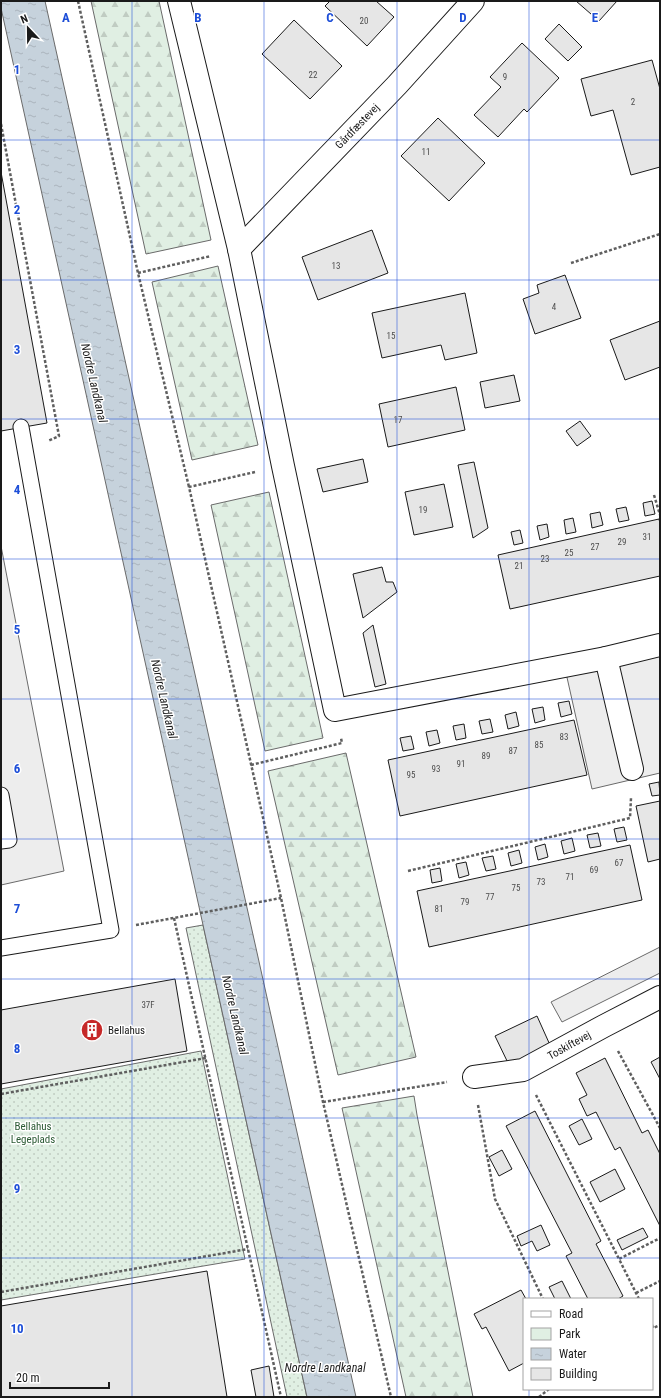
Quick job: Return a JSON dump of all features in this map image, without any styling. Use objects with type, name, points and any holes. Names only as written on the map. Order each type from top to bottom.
[{"type":"street","points":[[179,1],[239,249],[335,710],[606,658],[660,645]]},
{"type":"street","name":"Gårdfæstevej","points":[[239,249],[474,1]]},
{"type":"street","points":[[606,658],[632,769]]},
{"type":"street","name":"Toskiftevej","points":[[474,1077],[523,1070],[660,997]]},
{"type":"lane","points":[[1,948],[111,930],[21,427]]},
{"type":"lane","points":[[1,794],[9,840],[1,841]]},
{"type":"path","points":[[78,1],[138,273],[189,487],[281,898],[323,1102],[391,1397]]},
{"type":"path","points":[[1,124],[59,436],[26,452]]},
{"type":"path","points":[[572,263],[660,234]]},
{"type":"path","points":[[138,273],[239,249]]},
{"type":"path","points":[[189,487],[283,466]]},
{"type":"path","points":[[654,495],[660,515]]},
{"type":"path","points":[[251,765],[326,747]]},
{"type":"path","points":[[408,871],[630,818],[632,769]]},
{"type":"path","points":[[111,930],[281,898]]},
{"type":"path","points":[[174,918],[281,1397]]},
{"type":"path","points":[[604,1026],[660,1128]]},
{"type":"path","points":[[1,1094],[206,1058]]},
{"type":"path","points":[[523,1070],[638,1298]]},
{"type":"path","points":[[323,1102],[474,1077],[495,1199],[543,1298]]},
{"type":"path","points":[[620,1259],[660,1238]]},
{"type":"path","points":[[1,1292],[248,1249]]},
{"type":"path","points":[[636,1293],[660,1281]]},
{"type":"path","points":[[539,1397],[547,1390]]},
{"type":"green space","points":[[91,1],[159,1],[211,240],[146,254]]},
{"type":"green space","points":[[218,266],[258,445],[192,460],[152,282]]},
{"type":"green space","points":[[269,492],[323,738],[265,751],[211,505]]},
{"type":"green space","points":[[346,753],[416,1057],[338,1075],[268,771]]},
{"type":"green space","points":[[203,925],[307,1397],[287,1397],[186,928]]},
{"type":"green space","name":"Bellahus Legeplads","points":[[201,1051],[245,1259],[1,1300],[1,1089]]},
{"type":"green space","points":[[414,1096],[473,1397],[406,1397],[342,1108]]},
{"type":"shaded area","points":[[1,546],[64,871],[1,885]]},
{"type":"shaded area","points":[[660,642],[660,773],[592,789],[564,664]]},
{"type":"shaded area","points":[[660,947],[660,973],[562,1022],[551,1002]]},
{"type":"water","name":"Nordre Landkanal","points":[[1,1],[45,1],[356,1397],[307,1397],[1,8]]},
{"type":"building","points":[[330,1],[376,1],[394,17],[367,46],[325,6]]},
{"type":"building","points":[[576,1],[617,1],[599,21]]},
{"type":"building","points":[[294,20],[342,66],[310,99],[262,54]]},
{"type":"building","points":[[559,24],[582,47],[568,61],[545,39]]},
{"type":"building","points":[[522,43],[559,78],[527,112],[524,109],[498,137],[474,115],[501,87],[490,77]]},
{"type":"building","points":[[652,60],[660,89],[660,167],[631,175],[613,110],[591,116],[581,79]]},
{"type":"building","points":[[438,118],[485,163],[449,201],[401,156]]},
{"type":"building","points":[[1,172],[47,423],[1,431]]},
{"type":"building","points":[[372,230],[388,273],[318,300],[302,257]]},
{"type":"building","points":[[565,275],[581,318],[535,334],[523,299],[539,293],[537,285]]},
{"type":"building","points":[[465,293],[477,353],[445,360],[441,345],[382,358],[372,313]]},
{"type":"building","points":[[660,321],[660,367],[625,380],[610,340]]},
{"type":"building","points":[[514,375],[520,401],[485,408],[480,382]]},
{"type":"building","points":[[456,387],[465,430],[388,447],[379,404]]},
{"type":"building","points":[[580,421],[591,436],[577,446],[566,431]]},
{"type":"building","points":[[363,459],[368,482],[323,492],[317,469]]},
{"type":"building","points":[[474,462],[488,528],[473,538],[458,465]]},
{"type":"building","points":[[444,484],[453,527],[414,535],[405,492]]},
{"type":"building","points":[[652,501],[655,514],[645,516],[643,503]]},
{"type":"building","points":[[626,507],[629,520],[619,522],[616,509]]},
{"type":"building","points":[[600,512],[603,525],[592,528],[590,514]]},
{"type":"building","points":[[573,518],[576,532],[566,534],[564,520]]},
{"type":"building","points":[[659,519],[660,576],[510,609],[498,555]]},
{"type":"building","points":[[547,524],[549,537],[540,540],[537,526]]},
{"type":"building","points":[[520,530],[523,543],[514,545],[511,532]]},
{"type":"building","points":[[382,567],[386,582],[393,582],[397,592],[363,618],[353,574]]},
{"type":"building","points":[[373,625],[386,684],[375,687],[363,633]]},
{"type":"building","points":[[569,701],[572,714],[561,717],[558,703]]},
{"type":"building","points":[[543,707],[545,720],[535,723],[532,709]]},
{"type":"building","points":[[516,712],[519,726],[508,729],[505,715]]},
{"type":"building","points":[[490,719],[493,732],[482,734],[479,721]]},
{"type":"building","points":[[574,720],[587,775],[400,816],[388,760]]},
{"type":"building","points":[[464,724],[466,738],[456,740],[453,726]]},
{"type":"building","points":[[437,730],[440,743],[429,746],[426,732]]},
{"type":"building","points":[[411,736],[414,749],[403,751],[400,738]]},
{"type":"building","points":[[659,782],[660,795],[652,796],[649,784]]},
{"type":"building","points":[[660,801],[660,859],[648,862],[636,806]]},
{"type":"building","points":[[624,827],[627,840],[617,842],[614,829]]},
{"type":"building","points":[[598,833],[601,846],[590,848],[587,835]]},
{"type":"building","points":[[572,838],[575,851],[564,854],[561,841]]},
{"type":"building","points":[[545,844],[548,857],[538,860],[535,847]]},
{"type":"building","points":[[630,845],[642,900],[429,947],[417,891]]},
{"type":"building","points":[[519,850],[522,863],[511,866],[508,853]]},
{"type":"building","points":[[493,856],[496,869],[486,871],[482,858]]},
{"type":"building","points":[[466,862],[469,875],[459,878],[456,864]]},
{"type":"building","points":[[440,868],[442,881],[432,883],[430,870]]},
{"type":"building","name":"Bellahus","points":[[175,979],[187,1051],[1,1084],[1,1010]]},
{"type":"building","points":[[537,1016],[550,1045],[509,1065],[495,1036]]},
{"type":"building","points":[[660,1057],[660,1079],[651,1062]]},
{"type":"building","points":[[605,1058],[642,1133],[648,1130],[660,1154],[660,1226],[620,1147],[615,1150],[596,1112],[587,1116],[579,1099],[587,1095],[576,1073]]},
{"type":"building","points":[[535,1111],[601,1241],[596,1244],[623,1296],[620,1298],[587,1298],[566,1256],[572,1253],[506,1126]]},
{"type":"building","points":[[582,1119],[592,1139],[579,1145],[569,1126]]},
{"type":"building","points":[[502,1150],[512,1169],[499,1176],[489,1157]]},
{"type":"building","points":[[615,1169],[625,1189],[600,1202],[590,1182]]},
{"type":"building","points":[[541,1225],[550,1245],[537,1251],[532,1241],[521,1246],[517,1236]]},
{"type":"building","points":[[643,1228],[648,1237],[622,1250],[617,1240]]},
{"type":"building","points":[[207,1271],[227,1397],[1,1397],[1,1306]]},
{"type":"building","points":[[562,1281],[570,1298],[554,1298],[549,1287]]},
{"type":"building","points":[[521,1290],[525,1298],[523,1298],[523,1364],[509,1371],[486,1327],[482,1329],[474,1314]]},
{"type":"building","points":[[269,1366],[274,1397],[256,1397],[251,1370]]},
{"type":"place","name":"Bellahus","points":[[92,1030]]}]
